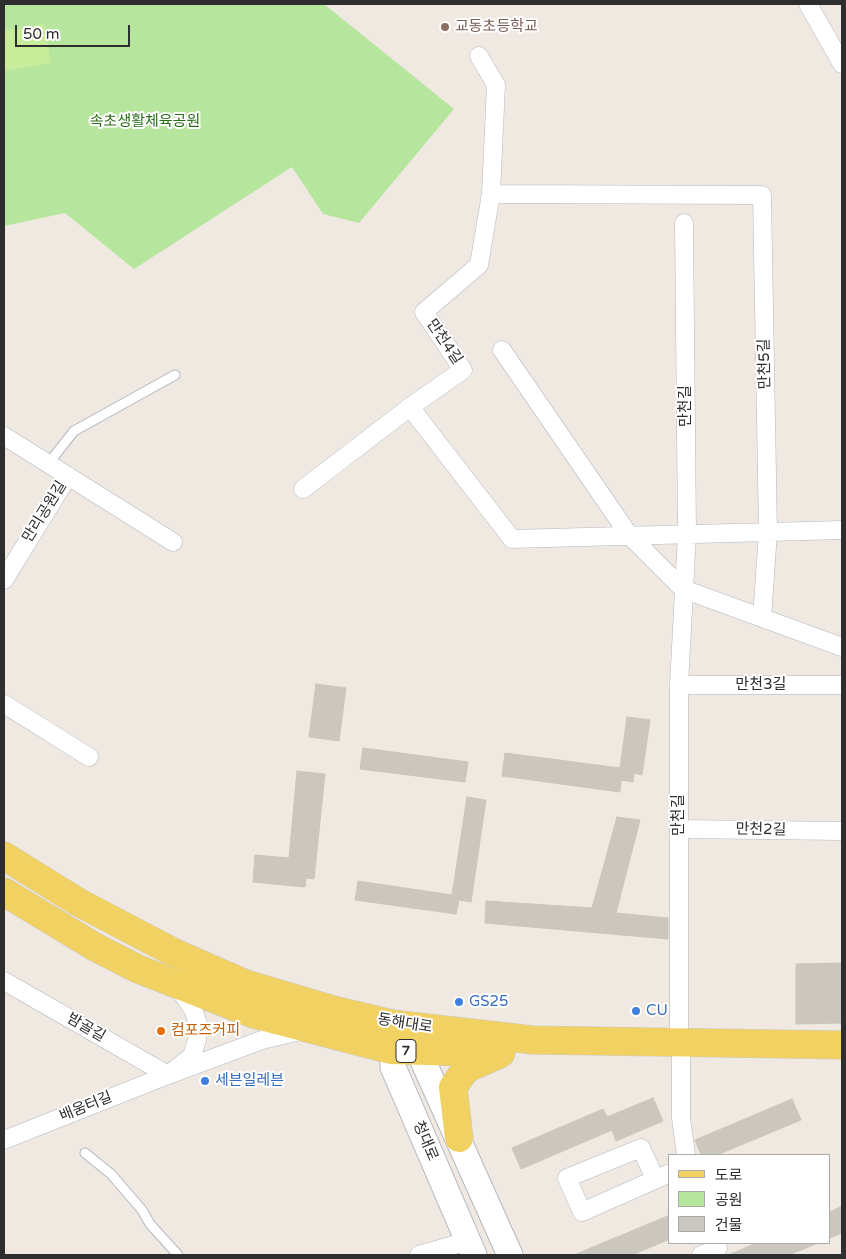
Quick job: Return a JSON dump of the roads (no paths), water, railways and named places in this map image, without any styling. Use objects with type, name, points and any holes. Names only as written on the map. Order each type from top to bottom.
[{"type":"main road","name":"동해대로","points":[[4,856],[78,902],[173,952],[246,984],[330,1009],[392,1037]]},
{"type":"main road","name":"동해대로","points":[[4,892],[138,969],[253,1014],[308,1029],[420,1039],[533,1040],[680,1048],[842,1053]]},
{"type":"main road","name":"동해대로","points":[[420,1039],[504,1053],[842,1045]]},
{"type":"main road","points":[[459,1138],[453,1087],[466,1069],[504,1053]]},
{"type":"street","points":[[808,4],[842,64]]},
{"type":"street","name":"만천4길","points":[[410,407],[463,370],[424,312],[479,265],[491,194],[496,85],[479,56]]},
{"type":"street","name":"만천5길","points":[[491,194],[762,195],[768,532],[762,618]]},
{"type":"street","name":"만천길","points":[[684,223],[687,534],[679,685],[679,829],[681,1118],[686,1154]]},
{"type":"street","points":[[502,350],[630,536],[683,589],[842,647]]},
{"type":"street","points":[[303,489],[410,407],[512,538],[842,530]]},
{"type":"street","name":"만리공원길","points":[[4,436],[68,476],[9,556],[4,580]]},
{"type":"street","points":[[68,476],[173,542]]},
{"type":"street","name":"만천3길","points":[[679,685],[842,685]]},
{"type":"street","points":[[4,704],[89,757]]},
{"type":"street","name":"만천2길","points":[[679,829],[842,831]]},
{"type":"street","name":"밤골길","points":[[4,982],[168,1075]]},
{"type":"street","name":"배움터길","points":[[168,1075],[192,1056],[197,1040],[198,1024],[192,1009],[176,985]]},
{"type":"street","name":"배움터길","points":[[4,1140],[262,1040],[308,1029]]},
{"type":"street","name":"청대로","points":[[392,1037],[393,1067],[471,1248]]},
{"type":"street","points":[[420,1039],[459,1138],[510,1255]]},
{"type":"street","points":[[641,1148],[662,1176],[582,1212],[567,1178],[641,1148]]},
{"type":"street","points":[[419,1255],[471,1248]]},
{"type":"street","points":[[701,1255],[718,1249]]},
{"type":"lane","points":[[48,464],[74,431],[175,375]]},
{"type":"lane","points":[[85,1153],[111,1174],[142,1210],[150,1224],[178,1255]]},
{"type":"place","name":"교동초등학교","points":[[445,27]]},
{"type":"place","name":"GS25","points":[[459,1002]]},
{"type":"place","name":"CU","points":[[636,1011]]},
{"type":"place","name":"컴포즈커피","points":[[161,1031]]},
{"type":"place","name":"세븐일레븐","points":[[205,1081]]},
{"type":"park label","name":"속초생활체육공원","points":[[145,122]]}]
